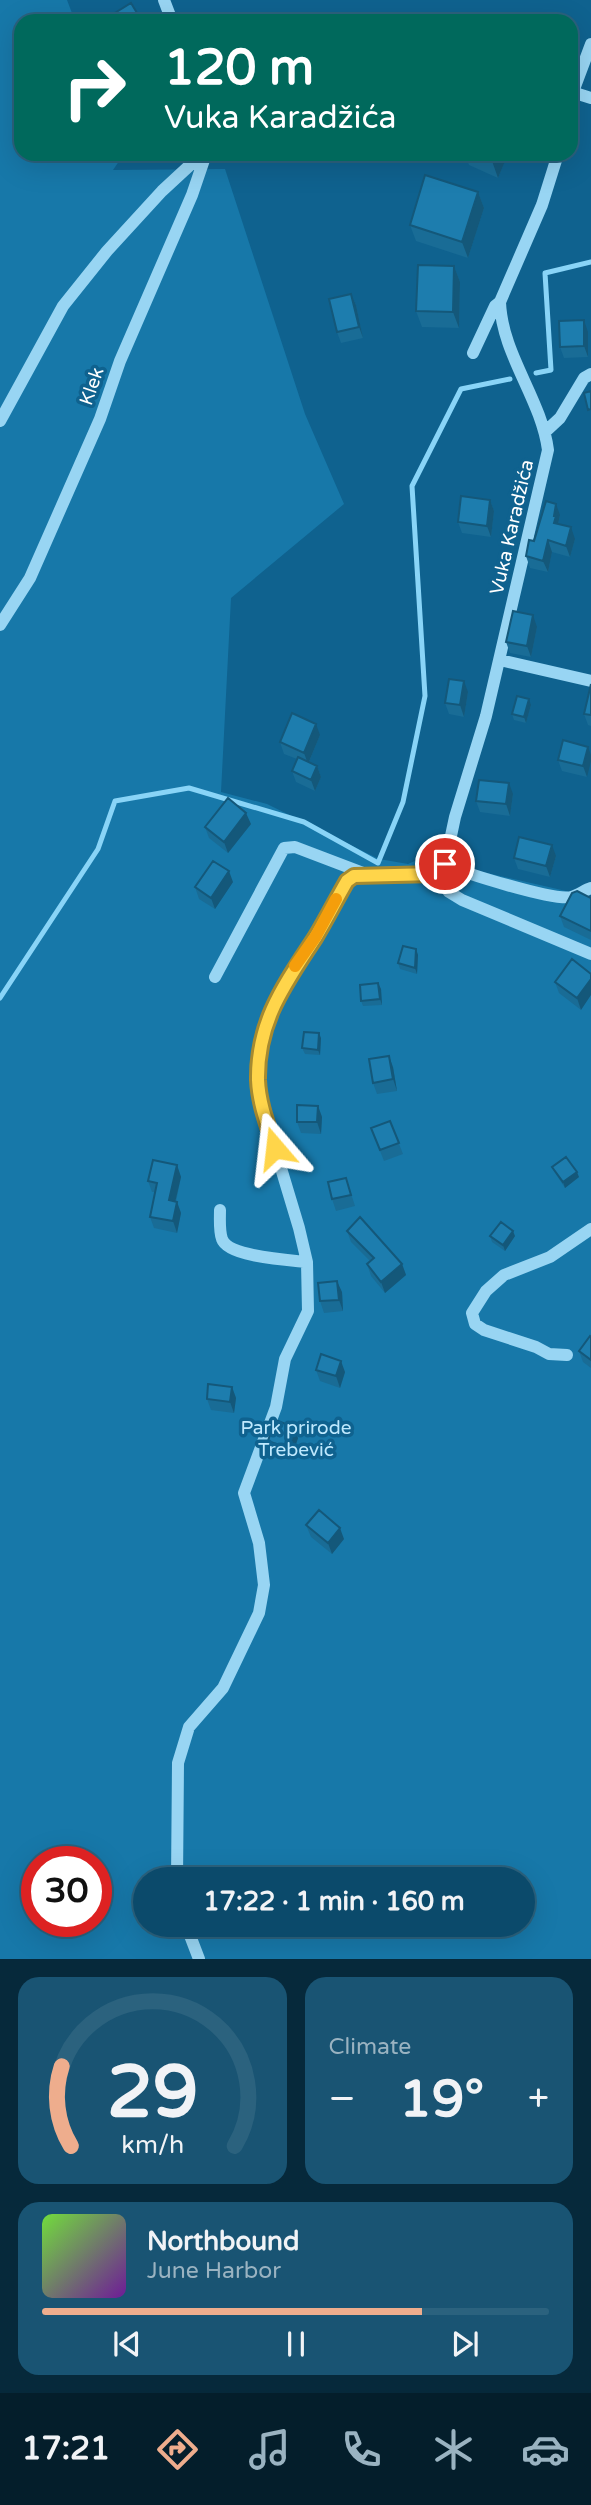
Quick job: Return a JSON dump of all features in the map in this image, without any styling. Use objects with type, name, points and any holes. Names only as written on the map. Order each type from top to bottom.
[{"type":"street","points":[[578,78],[591,44]]},
{"type":"street","name":"Klek","points":[[0,421],[63,306],[107,251],[162,191],[196,161]]},
{"type":"street","name":"Klek","points":[[0,625],[30,578],[85,453],[120,361],[192,195],[202,161]]},
{"type":"street","points":[[473,354],[495,306],[500,302],[542,205],[556,161]]},
{"type":"street","name":"Vuka Karadžića","points":[[445,864],[455,817],[500,660],[548,450],[546,430],[509,343],[500,302]]},
{"type":"street","points":[[546,430],[560,418],[584,378],[591,374]]},
{"type":"street","points":[[500,660],[591,681]]},
{"type":"street","points":[[215,977],[284,848],[295,847],[366,874]]},
{"type":"street","points":[[177,1867],[178,1763],[189,1727],[223,1688],[259,1613],[264,1585],[259,1543],[244,1493],[276,1407],[285,1359],[308,1311],[307,1262],[296,1216],[262,1105],[258,1081],[260,1051],[273,1003],[347,881],[354,876],[435,874],[445,864],[462,873],[552,895],[570,897],[591,887]]},
{"type":"street","points":[[435,874],[449,892],[462,900],[591,954]]},
{"type":"street","points":[[220,1210],[222,1240],[228,1247],[270,1259],[307,1262]]},
{"type":"street","points":[[567,1355],[549,1354],[484,1330],[475,1324],[472,1312],[486,1291],[504,1275],[550,1257],[591,1229]]},
{"type":"street","points":[[191,1937],[199,1959]]},
{"type":"green space","name":"Park prirode Trebević","points":[[0,0],[67,0],[72,14],[14,14],[14,161],[119,161],[113,170],[225,169],[305,414],[344,504],[231,598],[221,792],[267,804],[379,859],[408,864],[424,857],[435,858],[448,864],[566,891],[591,900],[591,1959],[0,1959]]},
{"type":"building","points":[[131,3],[138,14],[113,14]]},
{"type":"building","points":[[425,175],[478,192],[462,242],[410,225]]},
{"type":"building","points":[[418,265],[454,266],[453,312],[416,311]]},
{"type":"building","points":[[351,294],[359,327],[337,332],[329,299]]},
{"type":"building","points":[[584,320],[584,346],[560,347],[559,321]]},
{"type":"building","points":[[591,391],[591,409],[588,410],[584,393]]},
{"type":"building","points":[[461,496],[490,500],[487,526],[458,522]]},
{"type":"building","points":[[546,501],[556,504],[554,523],[571,527],[566,546],[548,540],[543,561],[526,556],[529,540],[534,541]]},
{"type":"building","points":[[513,611],[533,615],[527,646],[506,642]]},
{"type":"building","points":[[449,679],[464,681],[460,705],[445,703]]},
{"type":"building","points":[[591,684],[591,715],[584,714]]},
{"type":"building","points":[[517,696],[529,699],[524,717],[512,714]]},
{"type":"building","points":[[292,713],[316,724],[304,753],[280,742]]},
{"type":"building","points":[[563,740],[588,747],[583,766],[558,760]]},
{"type":"building","points":[[298,757],[317,766],[311,780],[292,771]]},
{"type":"building","points":[[479,780],[509,783],[506,804],[476,801]]},
{"type":"building","points":[[228,798],[246,813],[224,842],[205,827]]},
{"type":"building","points":[[519,837],[552,845],[546,866],[514,858]]},
{"type":"building","points":[[213,861],[229,871],[211,898],[195,887]]},
{"type":"building","points":[[577,891],[591,898],[591,931],[560,916],[572,893]]},
{"type":"building","points":[[403,946],[416,949],[415,968],[398,963]]},
{"type":"building","points":[[572,959],[591,974],[591,979],[577,998],[555,982]]},
{"type":"building","points":[[378,983],[380,999],[361,1001],[360,985]]},
{"type":"building","points":[[304,1032],[319,1033],[318,1050],[302,1048]]},
{"type":"building","points":[[389,1056],[393,1079],[373,1083],[369,1059]]},
{"type":"building","points":[[297,1105],[318,1106],[317,1122],[297,1122]]},
{"type":"building","points":[[390,1121],[399,1143],[380,1150],[371,1128]]},
{"type":"building","points":[[566,1157],[577,1172],[563,1182],[552,1167]]},
{"type":"building","points":[[153,1160],[177,1165],[169,1200],[177,1202],[173,1221],[150,1217],[157,1183],[148,1181]]},
{"type":"building","points":[[346,1178],[351,1195],[332,1199],[328,1182]]},
{"type":"building","points":[[360,1217],[402,1264],[381,1282],[367,1264],[374,1258],[347,1231]]},
{"type":"building","points":[[501,1222],[513,1231],[503,1245],[490,1236]]},
{"type":"building","points":[[337,1281],[339,1300],[320,1301],[318,1283]]},
{"type":"building","points":[[591,1337],[591,1360],[579,1351]]},
{"type":"building","points":[[321,1354],[341,1361],[336,1376],[316,1370]]},
{"type":"building","points":[[208,1384],[232,1387],[230,1402],[207,1399]]},
{"type":"building","points":[[275,1420],[294,1427],[287,1448],[268,1441]]},
{"type":"building","points":[[319,1510],[340,1528],[328,1543],[306,1525]]},
{"type":"waterway","points":[[536,373],[551,370],[545,273],[591,262]]},
{"type":"waterway","points":[[0,998],[98,849],[115,801],[189,788],[304,822],[378,863],[403,802],[425,696],[412,486],[461,389],[510,379]]},
{"type":"slow traffic","points":[[295,966],[316,936],[336,899]]},
{"type":"route","points":[[275,1148],[258,1081],[260,1051],[273,1003],[290,973],[316,936],[347,881],[354,876],[435,874],[445,864]]}]
